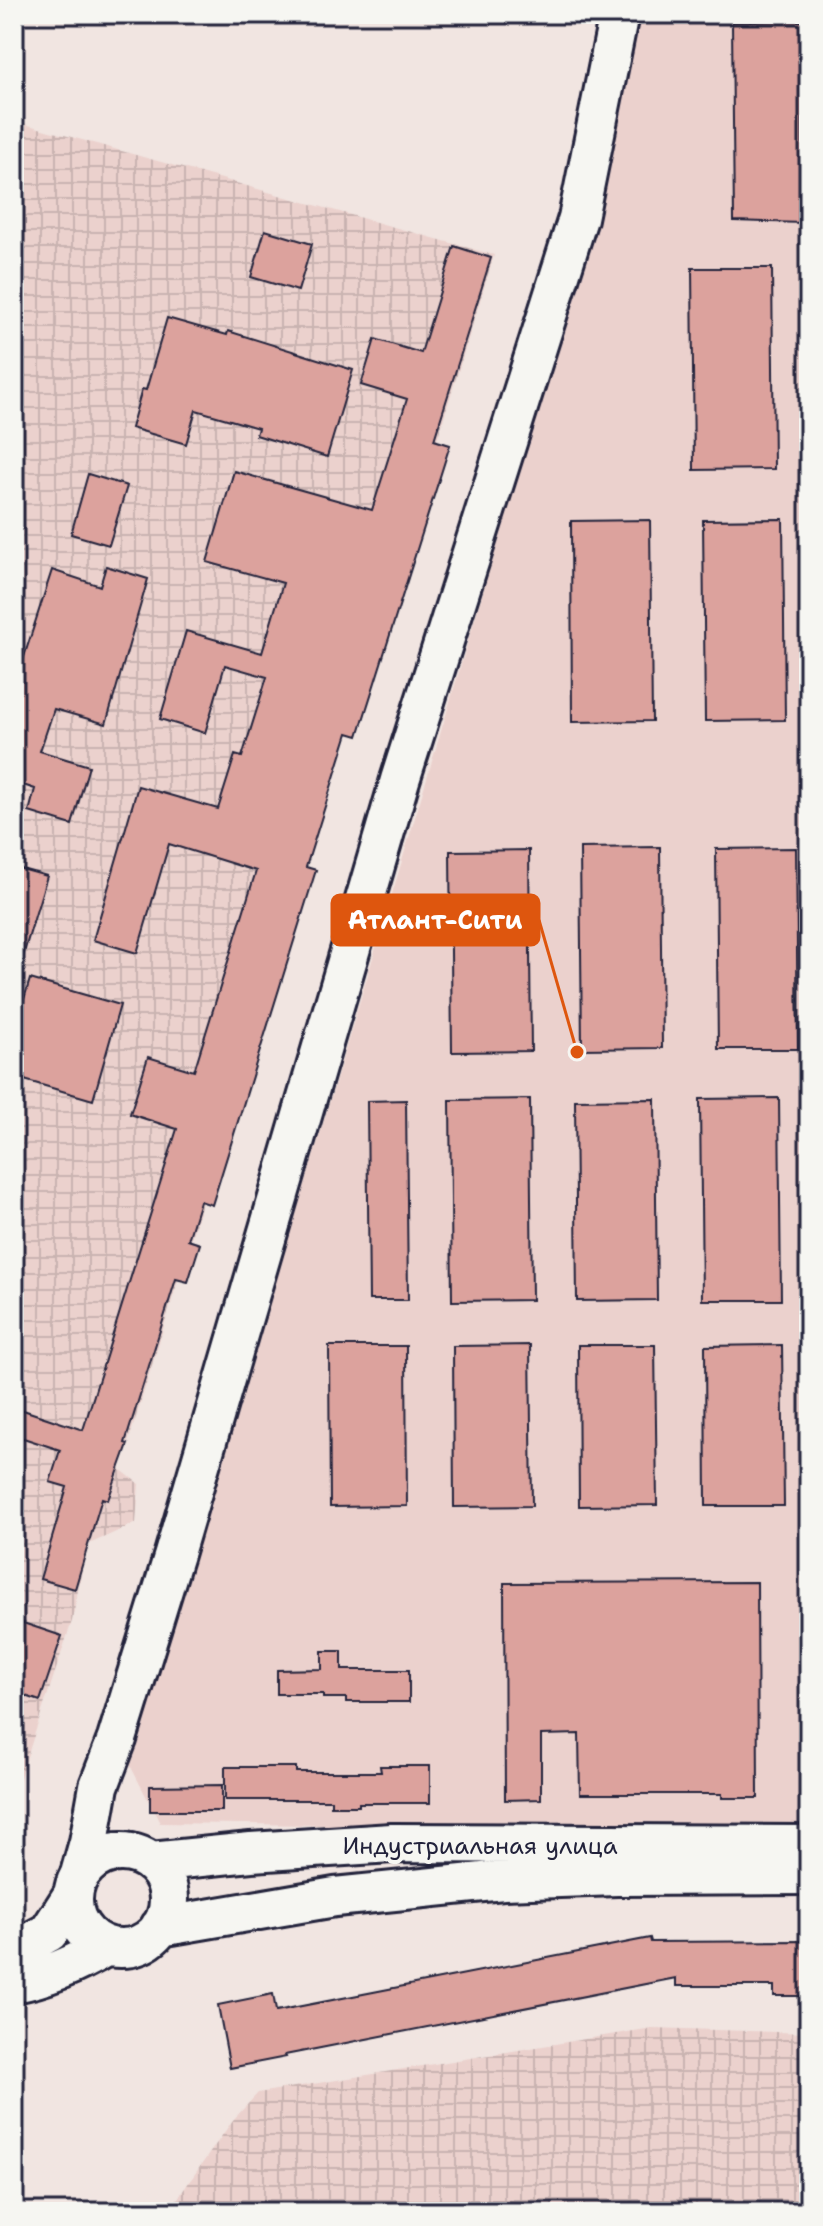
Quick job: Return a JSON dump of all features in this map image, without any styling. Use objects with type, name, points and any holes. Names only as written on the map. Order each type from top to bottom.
[{"type":"street","points":[[117,1739],[111,1785],[113,1801],[143,1858],[163,1876],[169,1893],[168,1911],[160,1927],[146,1941],[127,1947],[107,1946],[88,1936],[76,1918],[76,1885],[89,1842],[99,1786],[117,1739],[178,1539],[400,780],[578,218],[619,14]]},
{"type":"street","name":"Индустриальная улица","points":[[143,1858],[392,1843],[805,1860]]},
{"type":"street","points":[[14,1951],[49,1932],[90,1863],[103,1855],[118,1852],[143,1858]]},
{"type":"street","name":"Индустриальная улица","points":[[160,1927],[335,1897],[503,1880],[617,1876],[805,1860]]},
{"type":"street","points":[[14,1983],[77,1964],[107,1946]]},
{"type":"shaded area","points":[[636,14],[809,14],[809,1827],[546,1828],[160,1823],[130,1765],[559,339]]},
{"type":"shaded area","points":[[14,121],[494,255],[120,1469],[139,1484],[136,1523],[87,1545],[72,1621],[14,1796]]},
{"type":"shaded area","points":[[652,2028],[809,2033],[809,2212],[168,2212],[233,2120],[258,2093]]},
{"type":"building","points":[[802,21],[803,223],[734,221],[732,22]]},
{"type":"building","points":[[265,230],[312,244],[298,291],[251,277]]},
{"type":"building","points":[[454,246],[491,258],[434,440],[450,445],[358,736],[348,733],[306,867],[316,870],[212,1205],[200,1201],[188,1240],[200,1244],[188,1282],[176,1279],[125,1443],[128,1444],[108,1500],[102,1498],[75,1589],[40,1579],[67,1487],[50,1482],[60,1450],[14,1435],[14,1407],[83,1430],[177,1129],[130,1114],[148,1057],[194,1071],[256,871],[169,844],[137,953],[93,940],[138,786],[218,809],[235,755],[242,757],[267,677],[225,665],[205,733],[160,719],[186,631],[262,653],[283,583],[207,562],[234,471],[372,510],[407,399],[361,385],[375,339],[421,353]]},
{"type":"building","points":[[692,268],[772,268],[774,469],[694,470]]},
{"type":"building","points":[[167,318],[227,335],[228,331],[353,370],[327,457],[256,435],[258,428],[196,410],[186,444],[131,428],[142,389],[146,390]]},
{"type":"building","points":[[88,474],[127,486],[109,545],[71,534]]},
{"type":"building","points":[[783,519],[785,720],[705,721],[703,520]]},
{"type":"building","points":[[650,520],[652,721],[572,722],[571,521]]},
{"type":"building","points":[[106,566],[148,579],[106,724],[54,709],[40,751],[89,766],[72,825],[29,812],[35,789],[14,782],[14,688],[52,570],[100,586]]},
{"type":"building","points":[[660,847],[662,1048],[582,1049],[580,848]]},
{"type":"building","points":[[796,848],[798,1049],[718,1049],[716,849]]},
{"type":"building","points":[[529,850],[531,1051],[452,1052],[450,851]]},
{"type":"building","points":[[14,867],[47,876],[19,969],[14,968]]},
{"type":"building","points":[[30,979],[120,1005],[93,1100],[14,1077],[14,1033]]},
{"type":"building","points":[[779,1098],[781,1300],[702,1300],[700,1099]]},
{"type":"building","points":[[530,1099],[532,1300],[452,1301],[450,1100]]},
{"type":"building","points":[[655,1099],[657,1300],[577,1301],[575,1100]]},
{"type":"building","points":[[406,1100],[408,1300],[369,1300],[367,1101]]},
{"type":"building","points":[[530,1345],[532,1506],[454,1507],[453,1346]]},
{"type":"building","points":[[578,1345],[655,1345],[657,1505],[579,1506]]},
{"type":"building","points":[[782,1345],[784,1506],[706,1506],[705,1346]]},
{"type":"building","points":[[329,1346],[406,1346],[407,1506],[330,1507]]},
{"type":"building","points":[[757,1582],[758,1798],[722,1798],[722,1794],[580,1794],[579,1734],[541,1735],[541,1799],[505,1800],[504,1583]]},
{"type":"building","points":[[14,1620],[62,1636],[40,1701],[14,1692]]},
{"type":"building","points":[[322,1651],[342,1651],[342,1670],[409,1670],[409,1702],[346,1702],[346,1698],[323,1698],[323,1694],[277,1694],[277,1670],[322,1669]]},
{"type":"building","points":[[380,1766],[430,1766],[430,1803],[331,1806],[331,1800],[225,1800],[225,1767],[296,1767],[296,1772],[381,1772]]},
{"type":"building","points":[[222,1785],[222,1811],[150,1811],[150,1786]]},
{"type":"building","points":[[650,1938],[651,1942],[809,1941],[809,1996],[774,1996],[774,1986],[676,1986],[676,1978],[230,2068],[218,2005],[273,1994],[276,2011]]},
{"type":"place","name":"Атлант-Сити","points":[[577,1052]]}]
